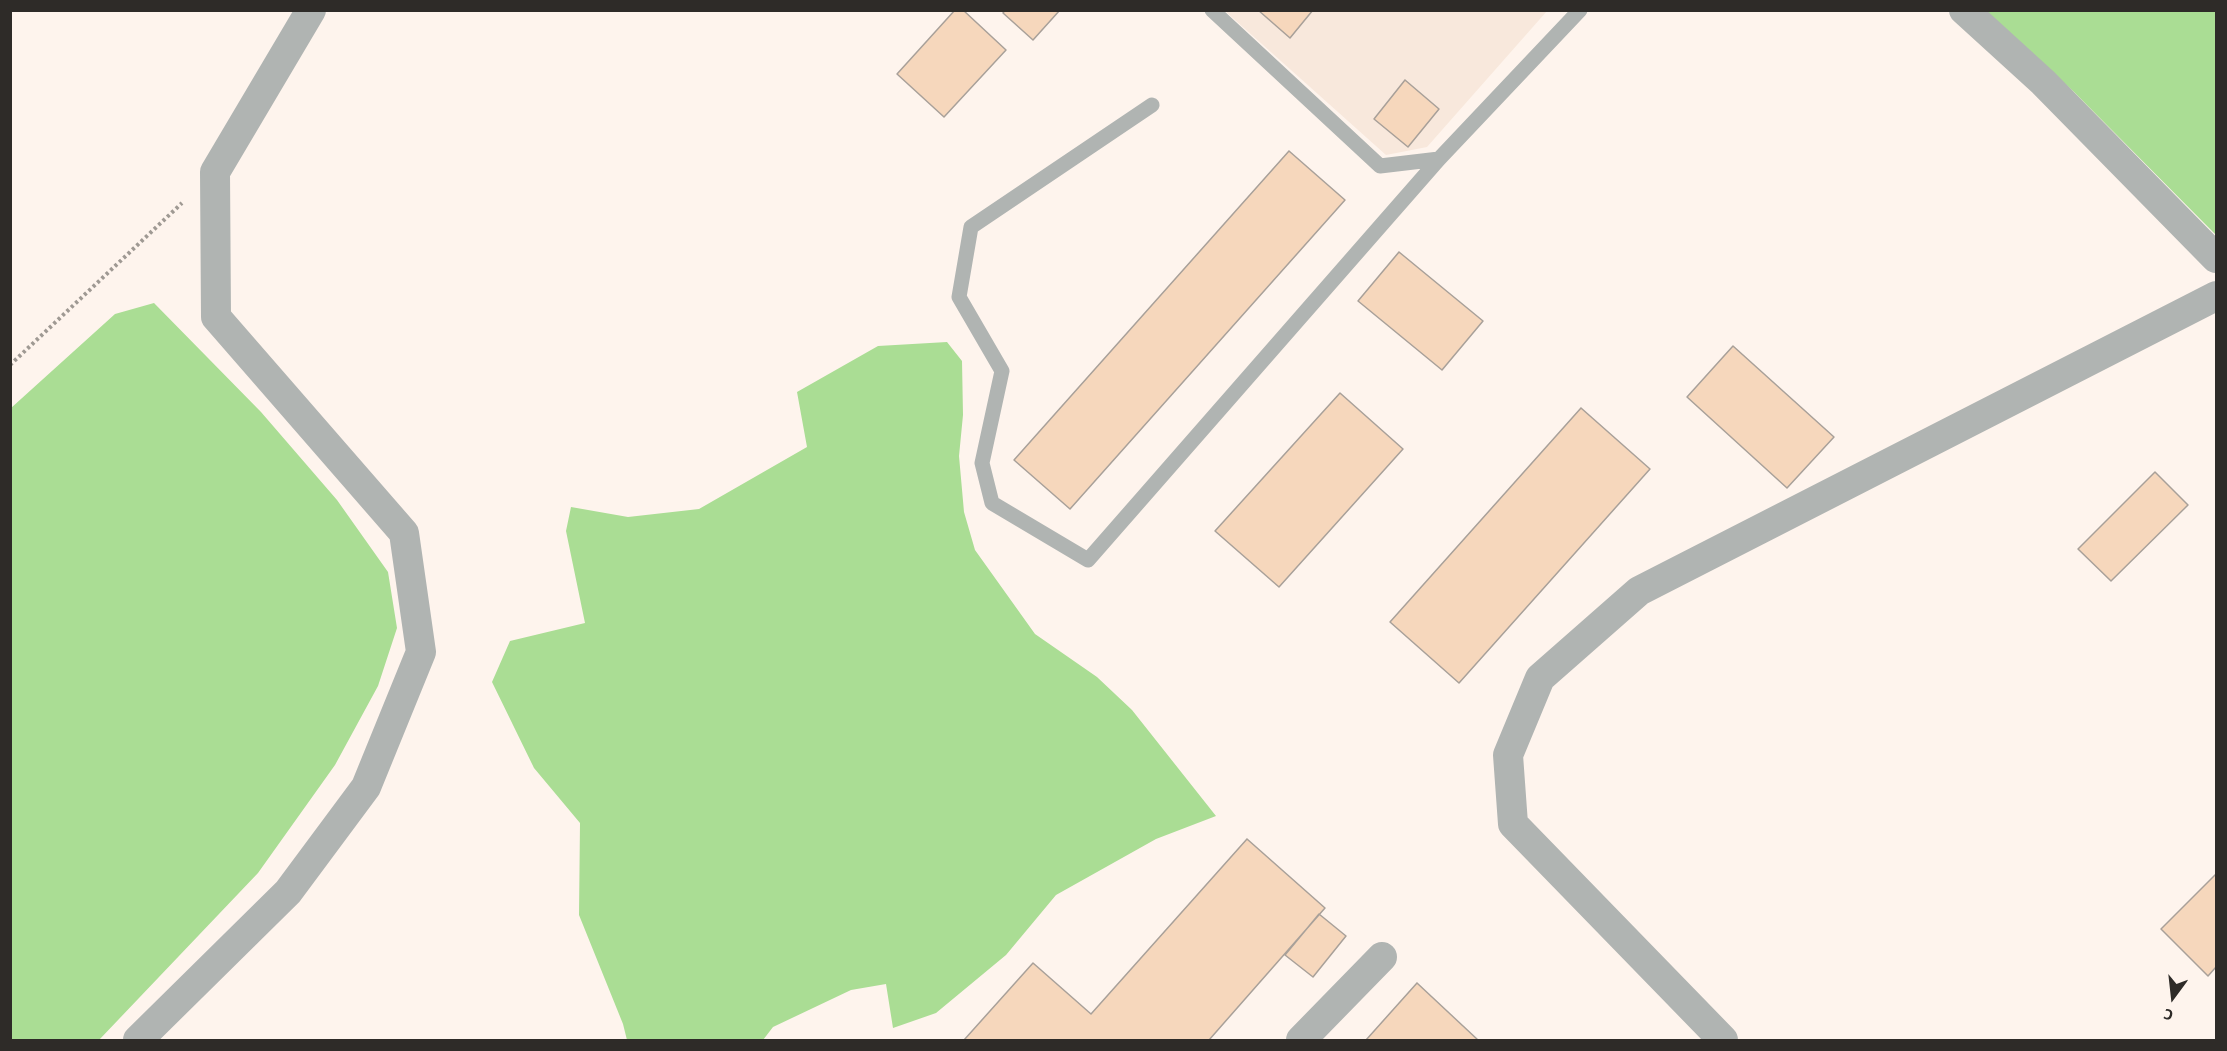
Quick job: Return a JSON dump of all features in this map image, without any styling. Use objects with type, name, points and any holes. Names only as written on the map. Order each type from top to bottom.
[{"type":"street","points":[[138,1041],[288,892],[366,787],[421,652],[404,533],[216,317],[215,172],[311,10]]},
{"type":"street","points":[[1964,10],[2043,82],[2217,258]]},
{"type":"street","points":[[1723,1041],[1513,824],[1508,755],[1540,678],[1639,591],[2217,296]]},
{"type":"street","points":[[1301,1041],[1382,957]]},
{"type":"lane","points":[[1212,10],[1380,166],[1439,159]]},
{"type":"lane","points":[[1152,105],[971,227],[959,297],[1002,371],[982,463],[992,503],[1088,560],[1439,159],[1580,10]]},
{"type":"path","points":[[10,365],[215,172]]},
{"type":"shaded area","points":[[1225,11],[1547,11],[1427,147],[1386,155]]},
{"type":"green space","points":[[1985,11],[2216,11],[2216,235],[2074,92]]},
{"type":"green space","points":[[154,303],[261,412],[337,500],[388,572],[397,628],[378,686],[335,765],[258,873],[99,1040],[11,1040],[11,408],[115,314]]},
{"type":"green space","points":[[947,342],[962,361],[963,415],[959,456],[964,512],[975,550],[1035,634],[1097,677],[1132,710],[1216,816],[1156,839],[1056,895],[1006,955],[936,1013],[893,1028],[886,984],[851,990],[773,1027],[763,1040],[627,1040],[623,1024],[579,915],[580,823],[534,768],[492,682],[510,641],[585,623],[566,531],[571,507],[628,517],[699,509],[807,447],[797,392],[878,346]]},
{"type":"building","points":[[955,10],[963,10],[1006,50],[944,117],[897,74]]},
{"type":"building","points":[[1005,10],[1060,10],[1033,40],[1003,13]]},
{"type":"building","points":[[1258,10],[1313,10],[1290,38]]},
{"type":"building","points":[[1405,80],[1439,109],[1408,147],[1374,119]]},
{"type":"building","points":[[1289,151],[1345,200],[1070,509],[1014,460]]},
{"type":"building","points":[[1399,252],[1483,321],[1442,370],[1358,301]]},
{"type":"building","points":[[1733,346],[1834,437],[1787,488],[1687,397]]},
{"type":"building","points":[[1340,393],[1403,449],[1279,587],[1215,531]]},
{"type":"building","points":[[1581,408],[1650,469],[1459,683],[1390,622]]},
{"type":"building","points":[[2155,472],[2188,505],[2111,581],[2078,549]]},
{"type":"building","points":[[1247,839],[1325,908],[1209,1040],[964,1040],[1033,963],[1091,1014]]},
{"type":"building","points":[[2216,874],[2216,967],[2208,976],[2161,929]]},
{"type":"building","points":[[1319,914],[1346,936],[1313,977],[1285,955]]},
{"type":"building","points":[[1417,983],[1478,1040],[1366,1040]]}]
